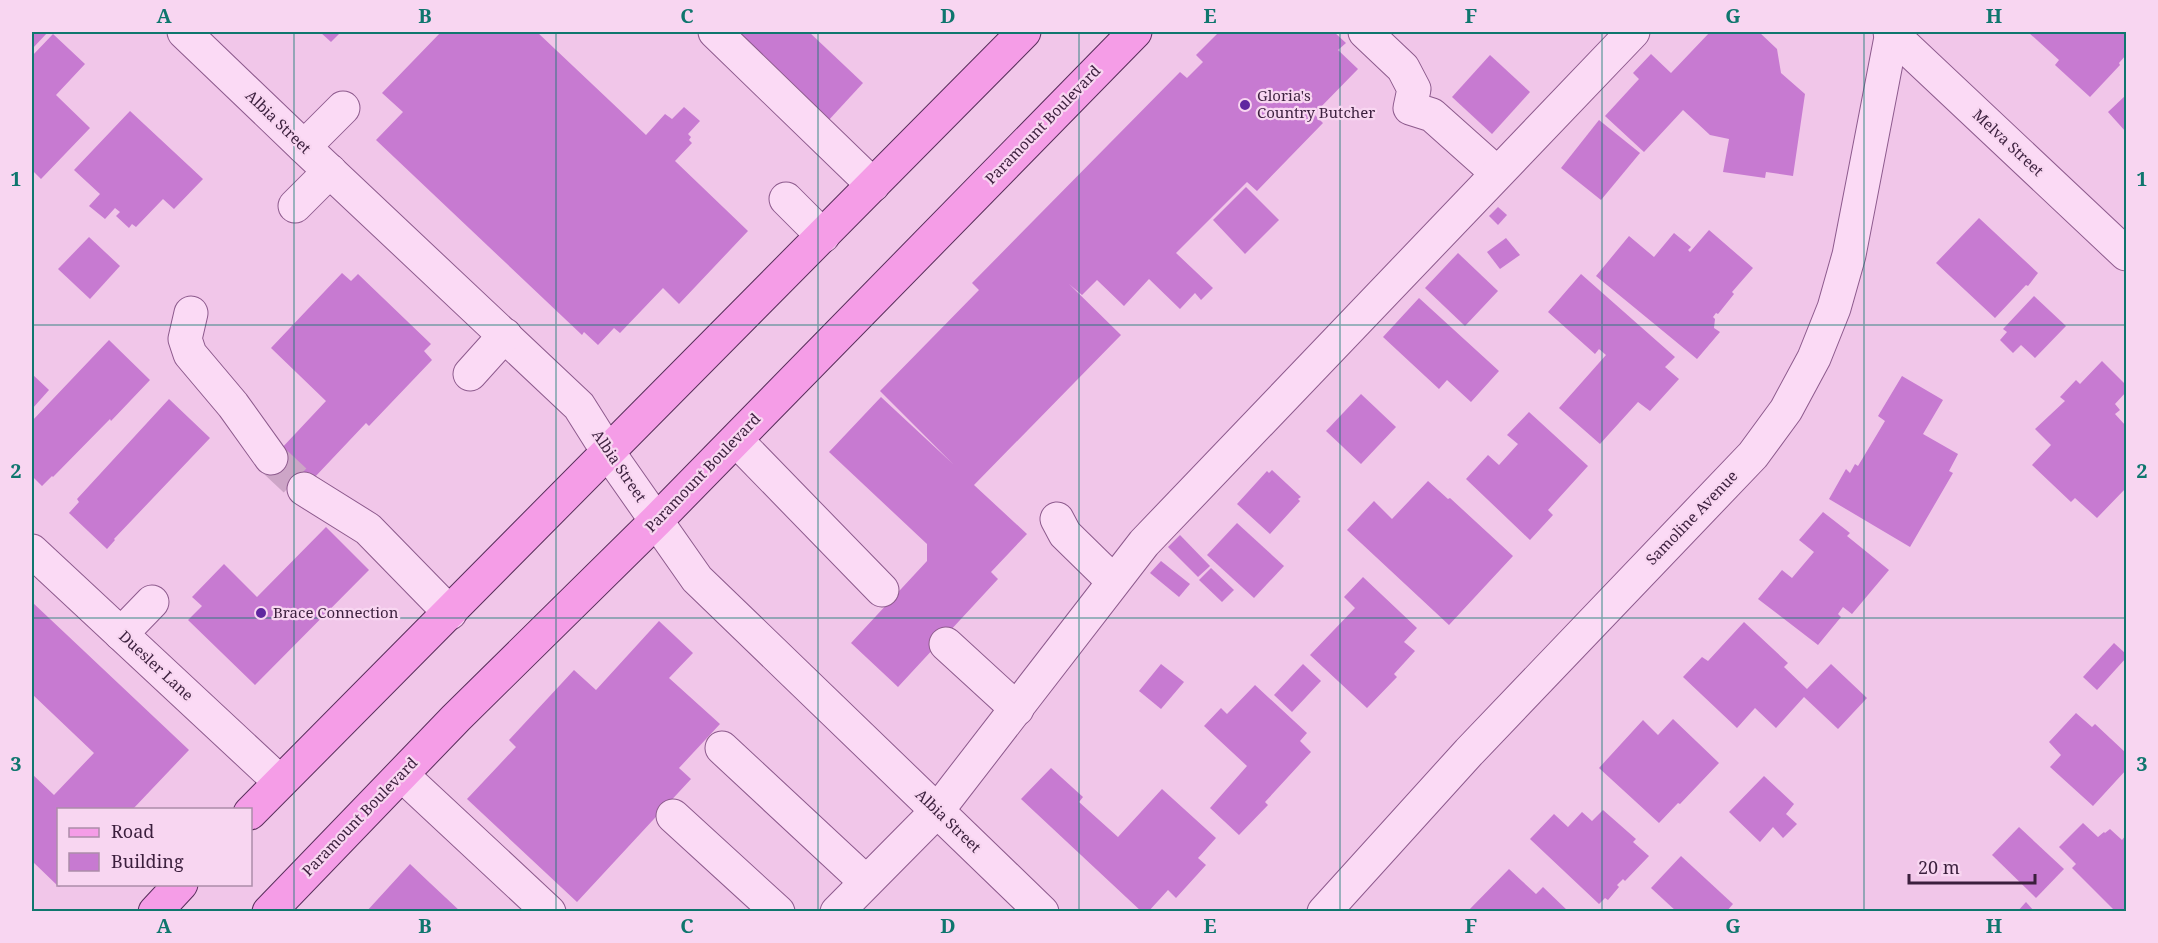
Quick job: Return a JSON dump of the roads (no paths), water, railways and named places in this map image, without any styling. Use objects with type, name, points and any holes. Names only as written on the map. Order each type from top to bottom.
[{"type":"main road","points":[[252,811],[1024,32]]},
{"type":"main road","name":"Paramount Boulevard","points":[[268,912],[456,718],[656,521],[1135,32]]},
{"type":"main road","points":[[155,912],[180,886]]},
{"type":"street","name":"Albia Street","points":[[184,32],[579,406],[608,452],[697,579],[1042,912]]},
{"type":"street","points":[[715,32],[873,185]]},
{"type":"street","points":[[1365,32],[1403,68],[1414,89],[1410,108],[1432,115],[1497,173]]},
{"type":"street","points":[[837,912],[937,811],[1144,543],[1632,32]]},
{"type":"street","name":"Melva Street","points":[[1891,32],[2127,254]]},
{"type":"street","name":"Samoline Avenue","points":[[1324,912],[1468,752],[1753,455],[1786,410],[1814,358],[1834,308],[1846,266],[1891,32]]},
{"type":"street","points":[[304,147],[343,108]]},
{"type":"street","points":[[295,206],[330,171]]},
{"type":"street","points":[[786,199],[823,236]]},
{"type":"street","points":[[191,313],[185,339],[190,354],[233,405],[272,458]]},
{"type":"street","points":[[470,374],[505,335]]},
{"type":"street","points":[[736,440],[882,590]]},
{"type":"street","points":[[304,489],[368,529],[450,613]]},
{"type":"street","points":[[1057,519],[1065,534],[1113,581]]},
{"type":"street","name":"Duesler Lane","points":[[32,550],[280,782]]},
{"type":"street","points":[[121,634],[152,602]]},
{"type":"street","points":[[946,644],[1017,709]]},
{"type":"street","points":[[722,748],[866,882]]},
{"type":"street","points":[[402,775],[549,912]]},
{"type":"street","points":[[673,816],[778,912]]},
{"type":"tunnel","points":[[271,458],[304,489]]},
{"type":"place","name":"Gloria's Country Butcher","points":[[1245,105]]},
{"type":"place","name":"Brace Connection","points":[[261,613]]}]
